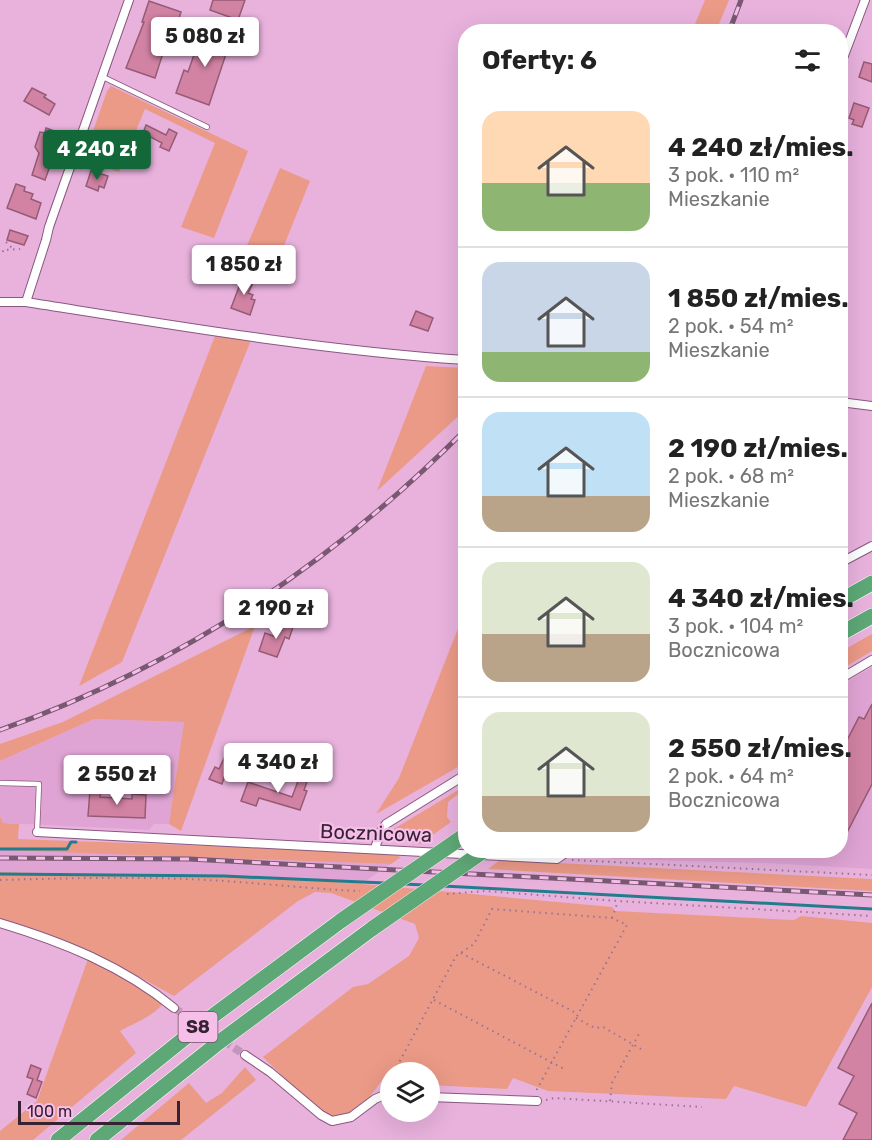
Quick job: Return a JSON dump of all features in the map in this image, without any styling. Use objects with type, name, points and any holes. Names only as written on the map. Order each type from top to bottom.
[{"type":"highway","points":[[848,596],[872,583]]},
{"type":"highway","points":[[848,630],[872,616]]},
{"type":"highway","name":"S8","points":[[58,1140],[202,1024],[342,920],[458,840]]},
{"type":"highway","name":"S8","points":[[97,1140],[218,1043],[373,928],[473,858]]},
{"type":"street","points":[[26,302],[49,227],[129,0]]},
{"type":"street","points":[[848,45],[865,0]]},
{"type":"street","points":[[0,302],[26,302],[389,355],[458,360]]},
{"type":"street","points":[[848,403],[872,406]]},
{"type":"street","points":[[848,559],[872,546]]},
{"type":"street","points":[[848,675],[872,660]]},
{"type":"street","points":[[375,848],[386,824],[458,779]]},
{"type":"street","name":"Bocznicowa","points":[[37,832],[458,853]]},
{"type":"street","name":"Bocznicowa","points":[[540,858],[557,859]]},
{"type":"street","points":[[0,923],[42,936],[94,957],[155,992],[174,1008]]},
{"type":"street","points":[[245,1055],[270,1072],[321,1115],[332,1121],[351,1117],[380,1097]]},
{"type":"street","points":[[440,1097],[534,1101]]},
{"type":"lane","points":[[103,77],[207,128]]},
{"type":"lane","name":"Bocznicowa","points":[[0,783],[39,784],[37,832]]},
{"type":"path","points":[[6,242],[14,250]]},
{"type":"path","points":[[3,252],[3,250],[20,249]]},
{"type":"path","points":[[557,859],[872,875]]},
{"type":"path","points":[[0,880],[88,877],[222,881],[309,889],[366,891]]},
{"type":"path","points":[[445,894],[485,891],[872,916]]},
{"type":"path","points":[[612,918],[618,901]]},
{"type":"path","points":[[399,1062],[456,956],[474,944],[492,909],[612,918],[627,924],[552,1062],[534,1101]]},
{"type":"path","points":[[460,953],[578,1014]]},
{"type":"path","points":[[433,999],[567,1070]]},
{"type":"path","points":[[576,1018],[595,1028],[603,1028],[641,1049]]},
{"type":"path","points":[[610,1101],[612,1083],[640,1032]]},
{"type":"path","points":[[534,1101],[554,1098],[702,1107]]},
{"type":"shaded area","points":[[705,0],[729,0],[719,24],[695,24]]},
{"type":"shaded area","points":[[111,86],[248,151],[214,238],[181,227],[215,143],[145,109],[119,172],[83,160],[107,91]]},
{"type":"shaded area","points":[[280,168],[310,181],[279,258],[246,248]]},
{"type":"shaded area","points":[[215,336],[251,340],[122,662],[79,686]]},
{"type":"shaded area","points":[[426,366],[458,368],[458,416],[377,491]]},
{"type":"shaded area","points":[[255,626],[181,831],[169,824],[184,722],[94,719],[0,761],[0,744],[63,722]]},
{"type":"shaded area","points":[[458,629],[458,767],[376,814],[399,778]]},
{"type":"shaded area","points":[[872,634],[872,651],[848,665],[848,648]]},
{"type":"shaded area","points":[[872,667],[872,869],[607,858],[848,858],[848,681]]},
{"type":"shaded area","points":[[94,719],[184,722],[169,824],[154,824],[149,830],[3,823],[0,816],[0,761]]},
{"type":"shaded area","points":[[458,790],[458,794],[448,802],[447,817],[451,822],[420,844],[401,840],[393,835],[392,830]]},
{"type":"shaded area","points":[[0,816],[3,823],[19,824],[18,839],[364,851],[401,857],[391,864],[0,850]]},
{"type":"shaded area","points":[[0,850],[391,864],[361,884],[297,878],[0,872]]},
{"type":"shaded area","points":[[500,860],[872,879],[872,891],[488,869]]},
{"type":"shaded area","points":[[0,872],[297,878],[612,907],[615,911],[794,920],[801,916],[872,923],[872,987],[806,1107],[734,1086],[726,1099],[548,1091],[513,1078],[507,1089],[440,1086],[440,1062],[380,1062],[380,1083],[372,1094],[356,1109],[344,1115],[333,1116],[305,1097],[263,1057],[353,987],[368,984],[409,956],[419,938],[415,924],[331,893],[315,892],[298,901],[174,996],[111,962],[67,942],[0,919]]},
{"type":"shaded area","points":[[88,959],[133,982],[163,1004],[148,1016],[120,1031],[136,1053],[33,1140],[0,1140],[0,1131],[37,1101]]},
{"type":"shaded area","points":[[245,1067],[256,1080],[181,1140],[121,1140],[189,1083],[206,1103],[222,1093]]},
{"type":"building","points":[[213,0],[245,0],[238,20],[210,10]]},
{"type":"building","points":[[149,1],[181,12],[173,37],[164,34],[158,51],[163,53],[155,78],[126,68],[144,22],[142,22]]},
{"type":"building","points":[[203,29],[231,39],[209,105],[176,93],[184,70],[188,72]]},
{"type":"building","points":[[864,62],[872,64],[872,82],[859,77]]},
{"type":"building","points":[[32,88],[46,95],[44,97],[55,104],[49,115],[24,101]]},
{"type":"building","points":[[854,103],[869,108],[862,127],[852,124],[854,120],[849,118]]},
{"type":"building","points":[[146,125],[166,135],[169,129],[177,133],[169,151],[160,147],[162,143],[143,133]]},
{"type":"building","points":[[46,128],[57,132],[55,137],[60,138],[45,180],[32,175],[39,153],[35,147],[40,132],[45,133]]},
{"type":"building","points":[[91,171],[108,176],[104,188],[99,186],[98,191],[86,186]]},
{"type":"building","points":[[16,184],[25,187],[24,191],[33,194],[31,199],[41,203],[36,219],[7,208]]},
{"type":"building","points":[[10,230],[28,236],[24,245],[7,240]]},
{"type":"building","points":[[245,271],[253,274],[250,281],[253,283],[248,293],[253,295],[251,299],[255,300],[250,315],[231,308]]},
{"type":"building","points":[[416,311],[433,318],[428,331],[410,325]]},
{"type":"building","points":[[285,621],[294,624],[289,639],[285,637],[277,657],[259,651],[265,633],[276,637]]},
{"type":"building","points":[[872,704],[872,784],[848,830],[848,738],[859,717],[864,719]]},
{"type":"building","points":[[263,752],[280,759],[282,753],[297,759],[293,769],[278,763],[276,769],[271,767],[269,772],[259,768]]},
{"type":"building","points":[[226,754],[226,772],[222,784],[209,779],[215,767],[219,769]]},
{"type":"building","points":[[303,768],[311,771],[300,810],[259,798],[256,806],[241,801],[248,782],[292,797]]},
{"type":"building","points":[[90,790],[101,791],[100,797],[132,799],[132,794],[146,795],[145,818],[88,816]]},
{"type":"building","points":[[872,1003],[872,1140],[843,1140],[857,1113],[839,1104],[854,1076],[838,1068]]},
{"type":"building","points":[[31,1065],[41,1069],[37,1080],[42,1082],[36,1098],[27,1094],[33,1079],[27,1077]]},
{"type":"waterway","points":[[0,849],[67,849],[71,842],[76,842]]},
{"type":"waterway","points":[[0,874],[224,876],[385,883]]},
{"type":"waterway","points":[[404,884],[424,885]]},
{"type":"waterway","points":[[443,886],[872,909]]},
{"type":"tunnel","points":[[174,1008],[245,1055]]},
{"type":"railway","points":[[732,24],[741,0]]},
{"type":"railway","points":[[0,730],[129,675],[249,606],[307,567],[362,524],[458,437]]},
{"type":"railway","points":[[0,858],[189,859],[872,895]]}]
